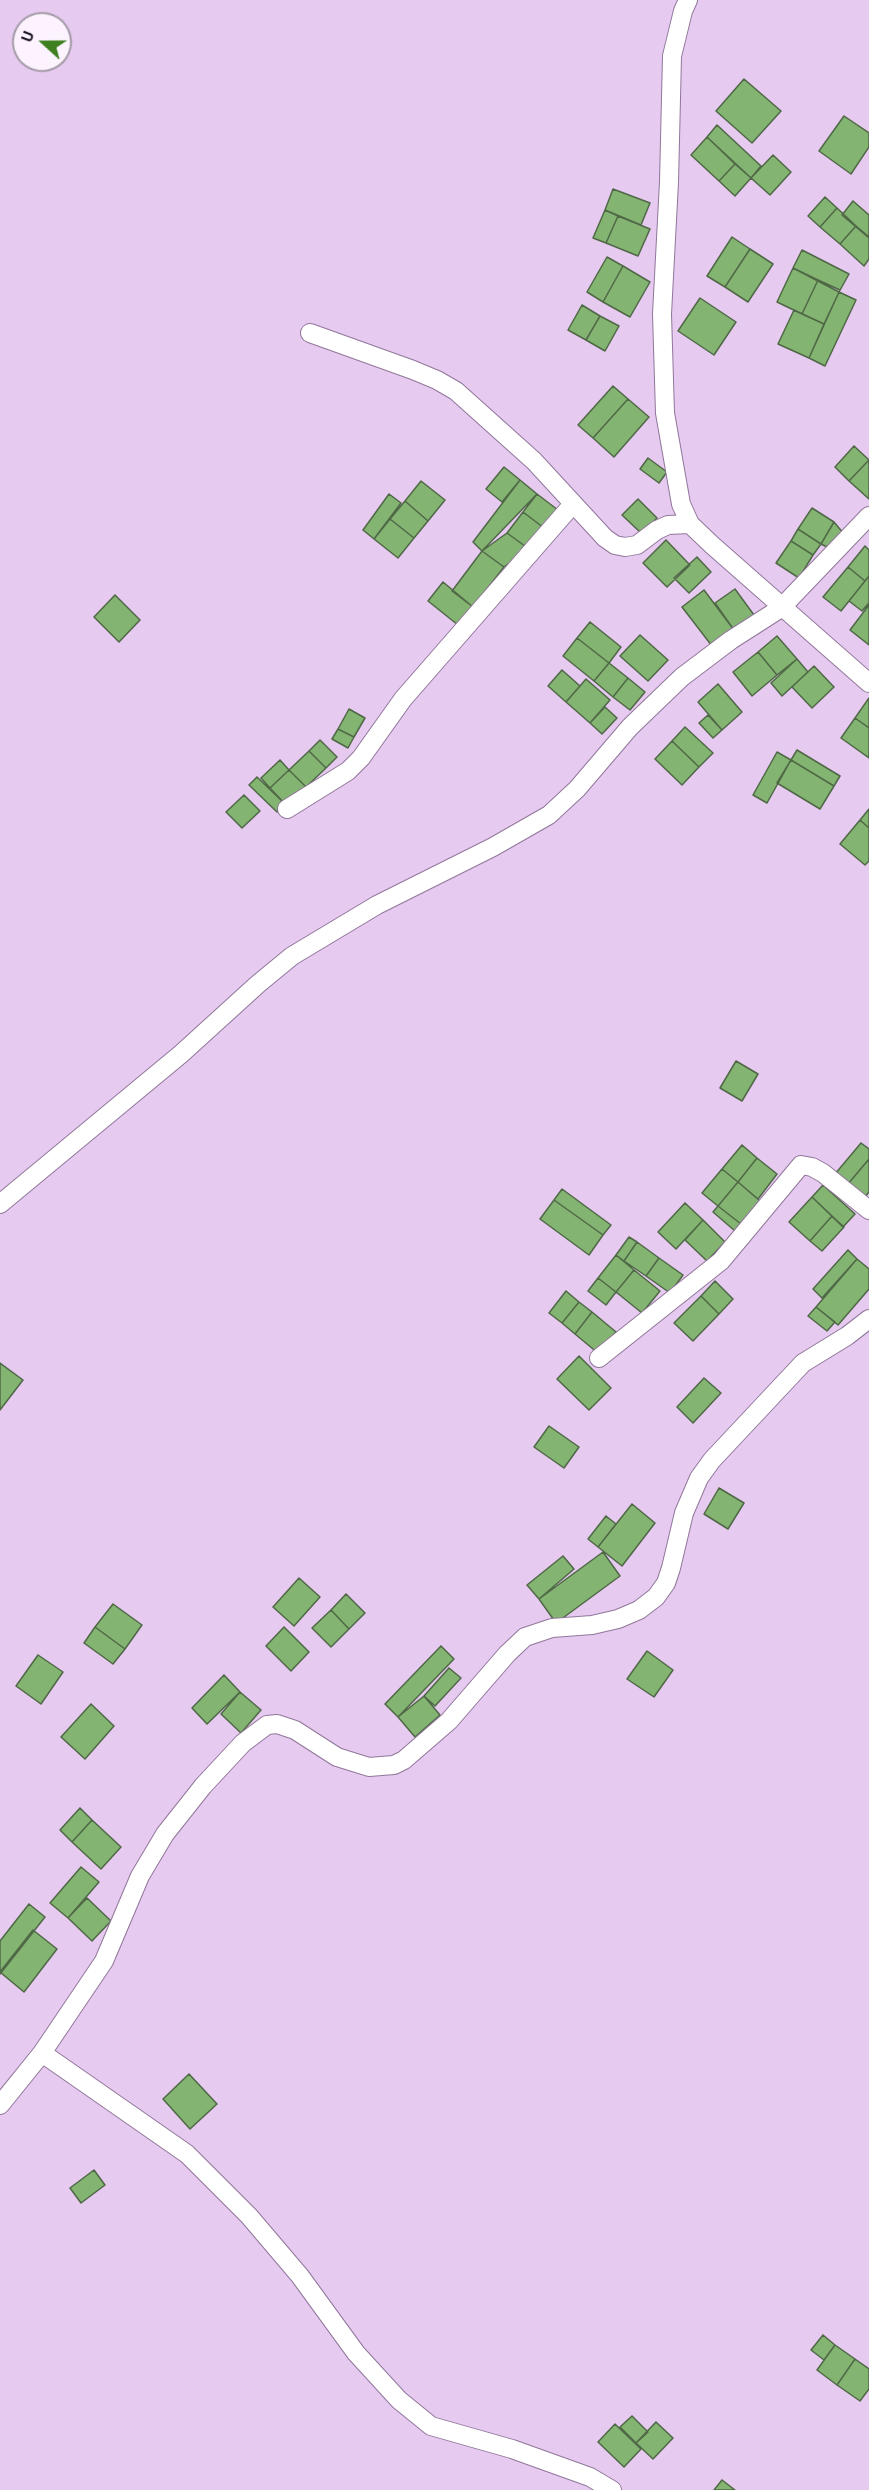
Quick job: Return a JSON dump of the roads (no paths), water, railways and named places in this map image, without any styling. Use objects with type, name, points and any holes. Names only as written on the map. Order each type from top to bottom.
[{"type":"street","points":[[688,0],[672,56],[669,182],[662,314],[664,413],[681,504],[690,524],[781,608],[869,683]]},
{"type":"street","points":[[310,333],[413,370],[456,391],[534,461],[605,538],[615,545],[625,548],[637,545],[668,525],[690,524]]},
{"type":"street","points":[[287,809],[348,771],[361,758],[403,699],[573,504]]},
{"type":"street","points":[[0,1204],[181,1054],[292,956],[377,905],[493,847],[549,814],[577,789],[630,727],[682,677],[731,640],[781,608],[869,516]]},
{"type":"street","points":[[599,1358],[721,1261],[801,1165],[812,1167],[823,1173],[869,1210]]},
{"type":"street","points":[[0,2105],[42,2053],[104,1961],[140,1876],[165,1834],[203,1786],[243,1743],[267,1725],[277,1724],[295,1730],[337,1757],[369,1767],[394,1766],[449,1721],[525,1636],[552,1628],[592,1625],[618,1619],[639,1610],[656,1597],[666,1582],[684,1513],[699,1478],[712,1460],[804,1363],[869,1319]]},
{"type":"street","points":[[42,2053],[187,2154],[249,2216],[300,2276],[356,2353],[399,2400],[430,2426],[512,2449],[590,2477],[612,2490]]}]
